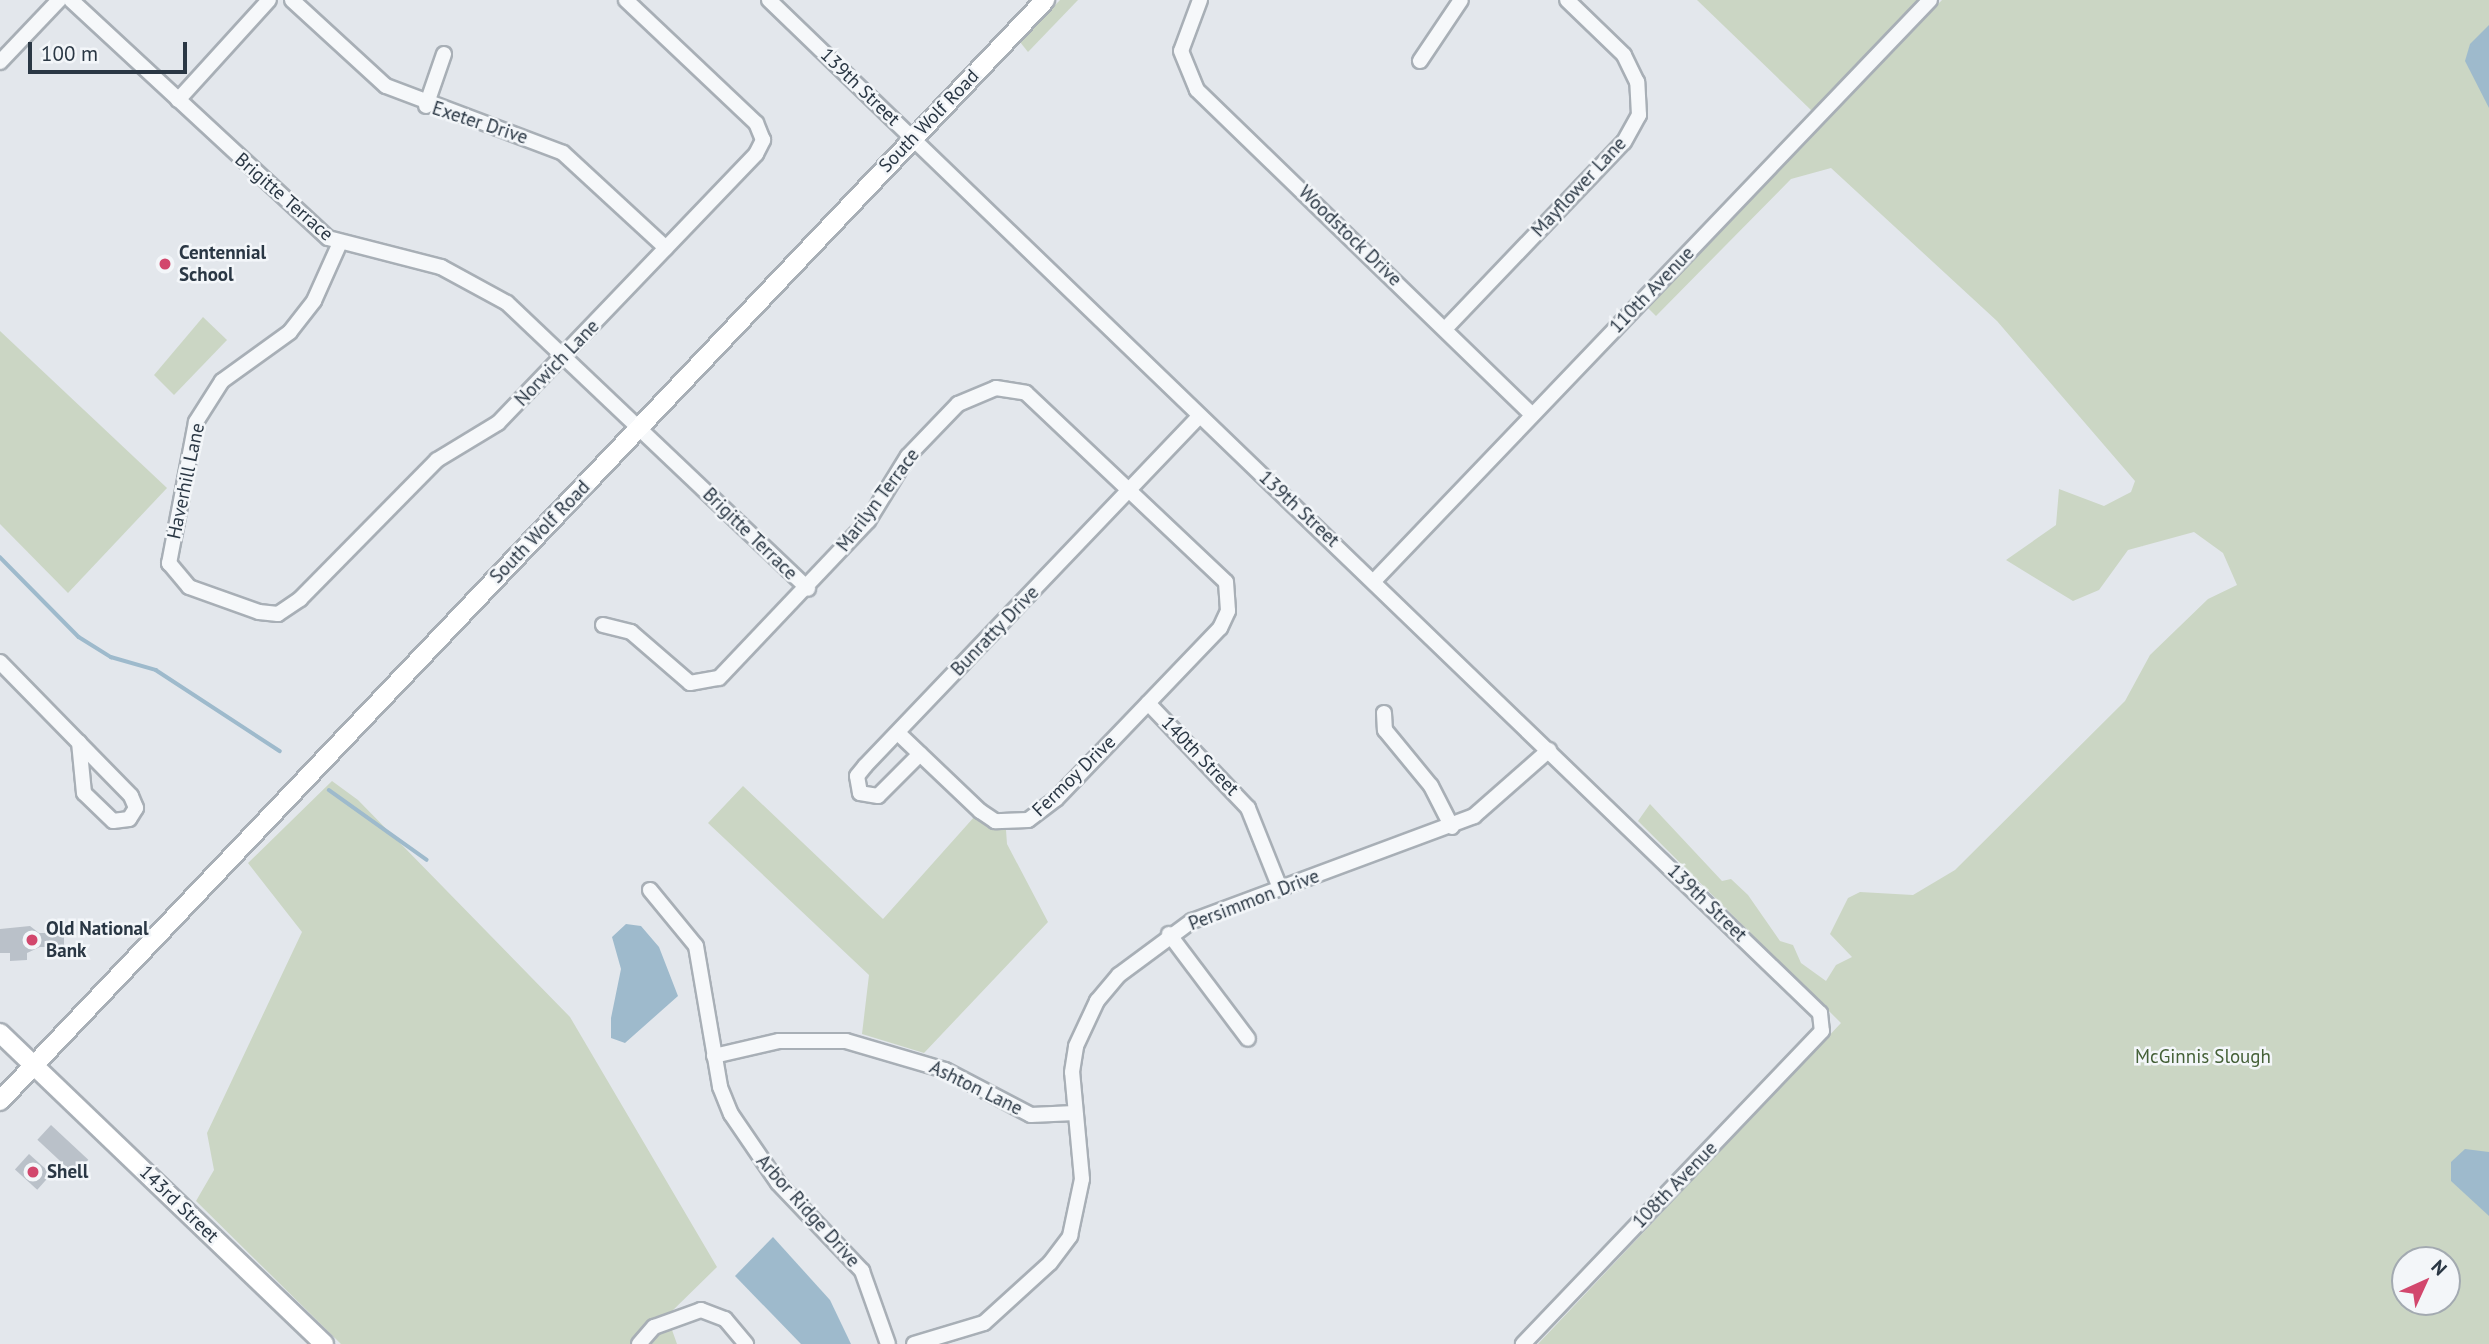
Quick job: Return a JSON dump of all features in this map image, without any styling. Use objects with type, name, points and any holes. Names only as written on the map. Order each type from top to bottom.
[{"type":"main road","name":"South Wolf Road","points":[[0,1101],[1045,0]]},
{"type":"main road","name":"143rd Street","points":[[0,1033],[324,1344]]},
{"type":"street","points":[[0,62],[59,0]]},
{"type":"street","name":"Brigitte Terrace","points":[[71,0],[339,244],[441,267],[483,285],[808,589]]},
{"type":"street","points":[[178,100],[269,0]]},
{"type":"street","name":"Exeter Drive","points":[[292,0],[386,86],[426,106],[564,153],[666,247]]},
{"type":"street","name":"Norwich Lane","points":[[169,563],[188,587],[278,614],[437,460],[498,424],[563,358],[763,140],[755,123],[626,0]]},
{"type":"street","name":"139th Street","points":[[769,0],[1813,1005],[1824,1023]]},
{"type":"street","name":"Woodstock Drive","points":[[1200,0],[1181,51],[1197,90],[1446,328],[1532,415]]},
{"type":"street","points":[[1420,61],[1461,0]]},
{"type":"street","name":"Mayflower Lane","points":[[1446,328],[1624,142],[1639,115],[1637,82],[1625,55],[1567,0]]},
{"type":"street","name":"110th Avenue","points":[[1374,581],[1930,0]]},
{"type":"street","points":[[426,106],[444,54]]},
{"type":"street","name":"Haverhill Lane","points":[[169,563],[206,400],[290,332],[319,292],[339,244]]},
{"type":"street","name":"Marilyn Terrace","points":[[603,625],[631,632],[679,677],[704,684],[733,669],[868,521],[908,456],[975,393],[1007,388],[1036,399],[1226,582],[1230,597],[1220,628],[1148,703]]},
{"type":"street","name":"Bunratty Drive","points":[[920,754],[878,796],[860,793],[858,776],[1200,416]]},
{"type":"street","points":[[0,662],[131,796],[136,808],[129,819],[113,821],[84,793],[79,743]]},
{"type":"street","name":"Fermoy Drive","points":[[898,733],[980,811],[1012,824],[1041,814],[1148,703]]},
{"type":"street","name":"140th Street","points":[[1148,703],[1248,808],[1280,888]]},
{"type":"street","points":[[1384,713],[1385,730],[1432,786],[1452,827]]},
{"type":"street","name":"Persimmon Drive","points":[[914,1344],[984,1323],[1063,1245],[1082,1179],[1072,1072],[1083,1024],[1119,975],[1169,934],[1280,888],[1452,827],[1502,797],[1549,750]]},
{"type":"street","name":"Arbor Ridge Drive","points":[[650,890],[696,946],[714,1056],[732,1114],[759,1160],[862,1271],[888,1344]]},
{"type":"street","points":[[1169,934],[1248,1039]]},
{"type":"street","name":"108th Avenue","points":[[1523,1344],[1824,1023]]},
{"type":"street","name":"Ashton Lane","points":[[714,1056],[779,1041],[846,1041],[945,1070],[1031,1115],[1075,1113]]},
{"type":"street","points":[[639,1344],[654,1326],[701,1310],[725,1319],[746,1344]]},
{"type":"green space","points":[[1060,0],[1078,0],[1028,52],[1020,42]]},
{"type":"green space","points":[[1697,0],[1922,0],[1812,111]]},
{"type":"green space","name":"McGinnis Slough","points":[[1942,0],[2489,0],[2489,1344],[1538,1344],[1841,1023],[1638,821],[1650,804],[1722,881],[1731,879],[1748,895],[1780,941],[1793,945],[1801,963],[1826,981],[1836,965],[1852,957],[1830,934],[1848,898],[1860,892],[1913,895],[1955,870],[2125,701],[2150,655],[2208,599],[2237,585],[2223,553],[2194,532],[2128,550],[2099,590],[2073,601],[2006,560],[2056,525],[2059,489],[2104,506],[2131,492],[2135,481],[1997,321],[1831,168],[1791,179],[1656,316],[1647,307]]},
{"type":"green space","points":[[203,317],[227,340],[174,395],[154,375]]},
{"type":"green space","points":[[0,331],[167,488],[68,593],[0,524]]},
{"type":"green space","points":[[332,781],[358,800],[570,1017],[717,1267],[667,1316],[677,1344],[341,1344],[196,1201],[214,1170],[207,1133],[302,932],[248,863]]},
{"type":"green space","points":[[743,786],[883,919],[975,816],[1006,830],[1007,844],[1048,922],[924,1053],[862,1034],[869,975],[708,823]]},
{"type":"water","points":[[2489,25],[2489,108],[2465,61],[2470,44]]},
{"type":"water","points":[[626,924],[641,926],[659,947],[678,996],[625,1043],[611,1038],[611,1018],[621,969],[612,937]]},
{"type":"water","points":[[2465,1149],[2489,1152],[2489,1216],[2451,1181],[2451,1162]]},
{"type":"water","points":[[773,1237],[830,1300],[851,1344],[801,1344],[735,1276]]},
{"type":"building","name":"Old National Bank","points":[[30,926],[39,933],[64,933],[64,947],[40,947],[27,953],[27,960],[10,961],[10,953],[0,953],[0,929]]},
{"type":"building","name":"Shell","points":[[51,1125],[88,1160],[75,1174],[37,1140]]},
{"type":"building","name":"Shell","points":[[29,1154],[51,1174],[37,1190],[15,1170]]},
{"type":"waterway","points":[[0,557],[79,637],[111,657],[156,670],[280,751]]},
{"type":"waterway","points":[[329,790],[427,860]]},
{"type":"place","name":"Centennial School","points":[[165,264]]},
{"type":"place","name":"Old National Bank","points":[[32,940]]},
{"type":"place","name":"Shell","points":[[33,1172]]}]
